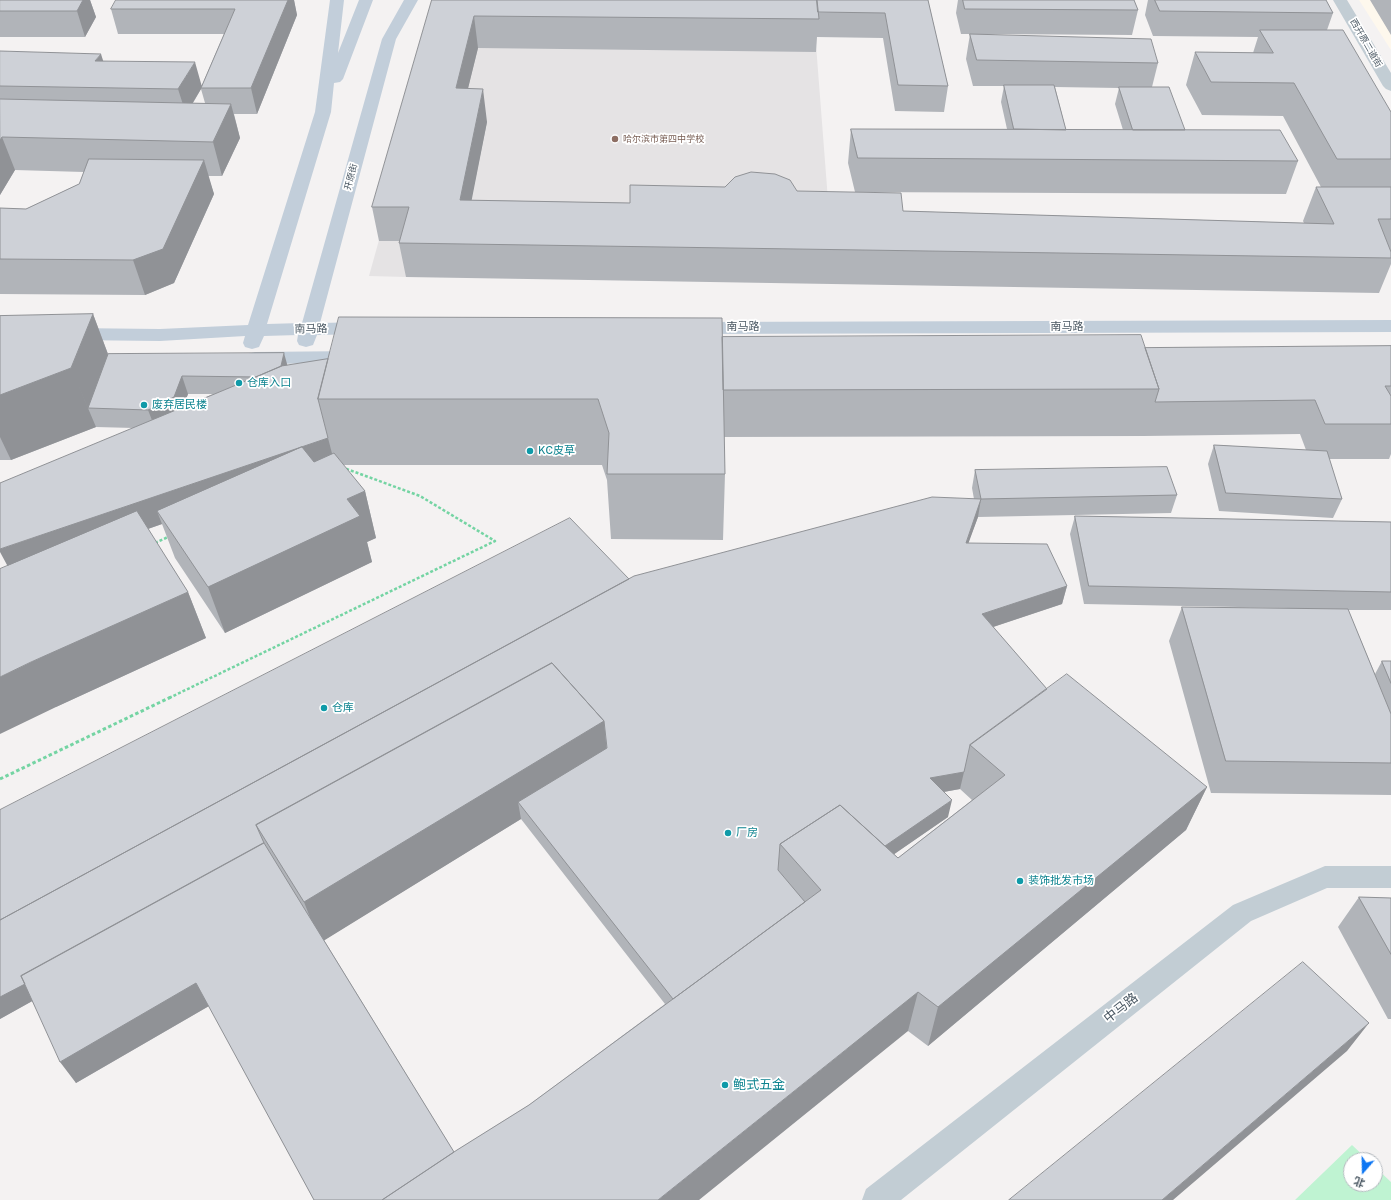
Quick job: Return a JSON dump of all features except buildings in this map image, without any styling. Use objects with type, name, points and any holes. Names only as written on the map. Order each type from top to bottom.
[{"type":"main road","points":[[323,112],[338,0]]},
{"type":"main road","points":[[366,0],[323,112],[257,330],[243,358],[373,357]]},
{"type":"main road","name":"开原街","points":[[301,358],[389,39],[411,0]]},
{"type":"main road","name":"南马路","points":[[675,328],[1391,326]]},
{"type":"main road","name":"南马路","points":[[54,334],[160,335],[257,330],[381,328]]},
{"type":"street","name":"西开原二道街","points":[[1340,0],[1391,86]]},
{"type":"street","name":"中马路","points":[[877,1200],[1242,913],[1325,877],[1391,878]]},
{"type":"path","points":[[0,779],[495,541],[420,496],[342,467]]},
{"type":"path","points":[[155,543],[176,534]]},
{"type":"shaded area","points":[[1359,0],[1391,0],[1391,50]]},
{"type":"shaded area","name":"哈尔滨市第四中学校","points":[[441,17],[814,19],[830,226],[406,277],[369,276]]},
{"type":"green space","points":[[1352,1145],[1359,1152],[1345,1152]]},
{"type":"green space","points":[[1343,1154],[1343,1192],[1383,1192],[1383,1174],[1391,1182],[1391,1200],[1295,1200]]},
{"type":"place","name":"哈尔滨市第四中学校","points":[[615,139]]},
{"type":"place","name":"仓库入口","points":[[239,383]]},
{"type":"place","name":"废弃居民楼","points":[[144,405]]},
{"type":"place","name":"KC皮草","points":[[530,451]]},
{"type":"place","name":"仓库","points":[[324,708]]},
{"type":"place","name":"厂房","points":[[728,833]]},
{"type":"place","name":"装饰批发市场","points":[[1020,881]]},
{"type":"place","name":"鲍式五金","points":[[725,1085]]}]
